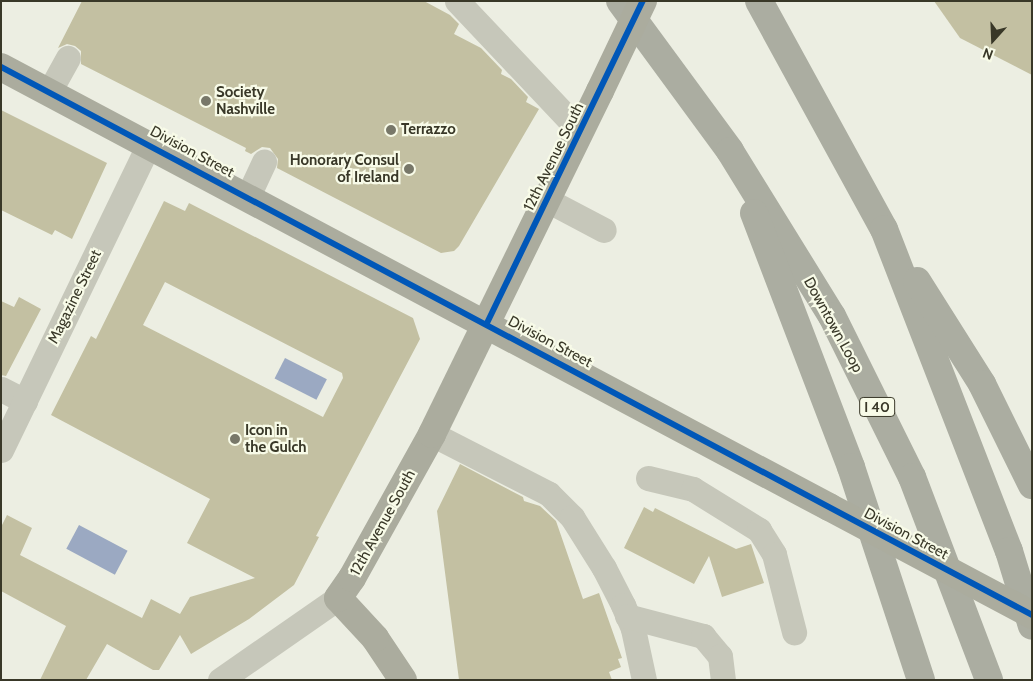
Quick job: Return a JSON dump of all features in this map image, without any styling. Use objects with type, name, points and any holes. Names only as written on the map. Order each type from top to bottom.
[{"type":"highway","name":"Downtown Loop","points":[[620,1],[730,151],[832,316],[912,477],[989,680]]},
{"type":"highway","points":[[759,1],[884,229],[982,384],[1032,485]]},
{"type":"highway","points":[[730,151],[851,467],[921,680]]},
{"type":"highway","points":[[884,229],[1010,552],[1032,626]]},
{"type":"main road","name":"12th Avenue South","points":[[338,598],[352,578],[432,434],[643,1]]},
{"type":"main road","name":"Division Street","points":[[1,67],[248,196],[1032,614]]},
{"type":"main road","points":[[338,598],[371,634],[403,680]]},
{"type":"street","points":[[457,1],[481,38],[580,131]]},
{"type":"street","points":[[49,92],[68,58]]},
{"type":"street","name":"Magazine Street","points":[[1,450],[149,144]]},
{"type":"street","points":[[248,196],[264,161]]},
{"type":"street","points":[[547,200],[604,230]]},
{"type":"street","points":[[1,389],[26,401]]},
{"type":"street","points":[[432,434],[540,488],[557,500],[572,517],[604,568],[628,616],[644,680]]},
{"type":"street","points":[[648,478],[693,489],[759,530],[774,554],[794,632]]},
{"type":"street","points":[[220,680],[338,598]]},
{"type":"street","points":[[628,616],[702,636],[720,656],[723,680]]},
{"type":"water","points":[[285,358],[327,379],[316,400],[275,378]]},
{"type":"water","points":[[79,525],[128,551],[115,575],[66,549]]},
{"type":"building","name":"Terrazzo","points":[[82,1],[424,1],[450,15],[459,24],[454,34],[481,48],[502,70],[501,74],[511,79],[528,97],[526,102],[539,109],[459,246],[454,251],[441,253],[277,168],[278,159],[270,148],[262,147],[251,154],[245,151],[246,148],[81,64],[81,51],[75,46],[67,44],[58,48]]},
{"type":"building","points":[[934,1],[1032,1],[1032,75],[960,38]]},
{"type":"building","points":[[1,110],[107,163],[72,239],[55,230],[52,235],[1,210]]},
{"type":"building","name":"Icon in the Gulch","points":[[164,201],[185,211],[189,203],[413,318],[420,339],[316,536],[319,537],[294,585],[249,619],[191,654],[180,635],[159,670],[153,670],[107,644],[86,680],[40,680],[66,626],[1,591],[1,527],[7,515],[32,528],[20,555],[142,618],[151,599],[180,614],[190,597],[255,578],[187,543],[210,499],[51,415],[91,336],[96,339]],"holes":[[[165,282],[342,373],[343,378],[323,417],[143,325]]]},
{"type":"building","points":[[19,297],[41,309],[6,376],[1,375],[1,301],[14,307]]},
{"type":"building","points":[[460,464],[523,497],[524,501],[540,506],[556,521],[583,599],[599,593],[622,658],[618,659],[621,667],[609,672],[612,680],[459,680],[437,511]]},
{"type":"building","points":[[644,507],[653,512],[655,508],[736,549],[751,544],[764,583],[722,597],[709,556],[694,584],[624,548]]},
{"type":"cycle path","points":[[487,323],[643,1]]},
{"type":"cycle path","points":[[1,67],[1032,615]]},
{"type":"place","name":"Society Nashville","points":[[206,101]]},
{"type":"place","name":"Terrazzo","points":[[391,130]]},
{"type":"place","name":"Honorary Consul of Ireland","points":[[409,169]]},
{"type":"place","name":"Icon in the Gulch","points":[[235,439]]}]
